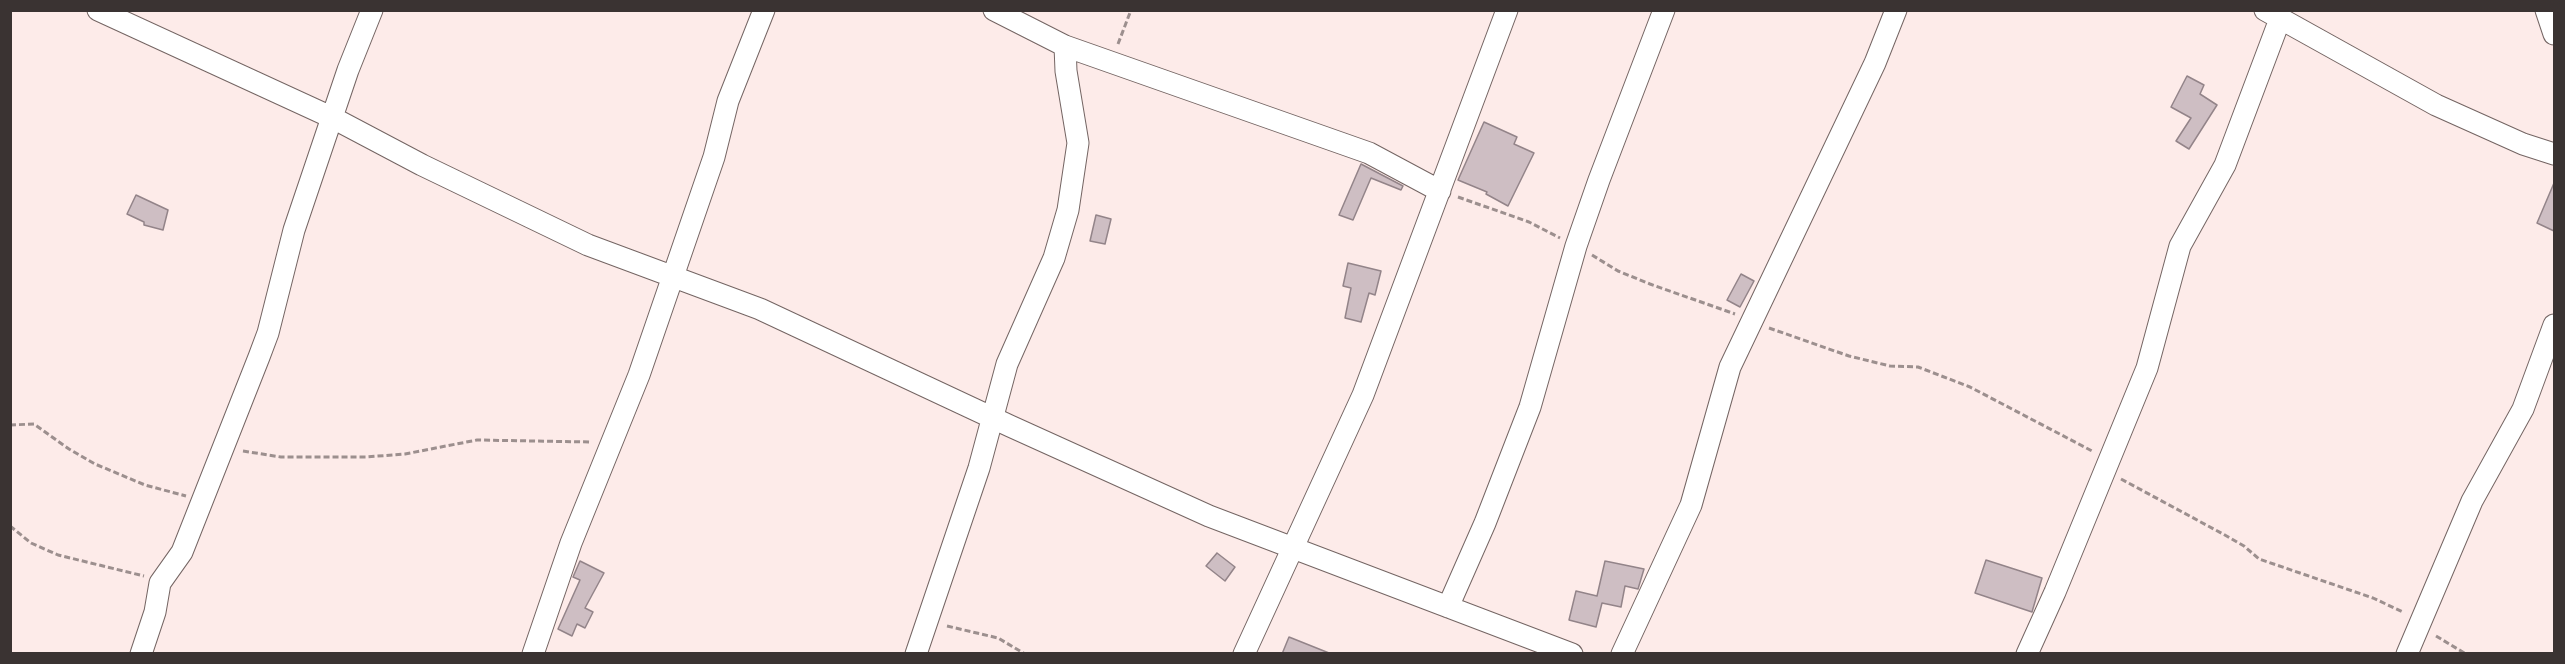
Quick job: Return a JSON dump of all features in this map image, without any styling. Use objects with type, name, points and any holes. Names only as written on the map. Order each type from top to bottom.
[{"type":"street","points":[[98,10],[333,118],[422,165],[588,245],[760,309],[992,418],[1209,516],[1572,654]]},
{"type":"street","points":[[141,654],[155,612],[161,581],[181,555],[268,333],[294,230],[357,44],[372,10]]},
{"type":"street","points":[[533,654],[571,543],[639,375],[714,158],[728,101],[764,10]]},
{"type":"street","points":[[994,10],[1065,46],[1369,153],[1440,191]]},
{"type":"street","points":[[1244,654],[1363,395],[1507,10]]},
{"type":"street","points":[[1448,607],[1485,523],[1530,407],[1576,246],[1664,10]]},
{"type":"street","points":[[1622,654],[1691,504],[1730,367],[1875,63],[1896,10]]},
{"type":"street","points":[[2546,10],[2554,34]]},
{"type":"street","points":[[2027,654],[2055,592],[2147,368],[2180,246],[2225,165],[2272,15],[2436,105],[2523,144],[2554,154]]},
{"type":"street","points":[[916,654],[980,468],[1007,364],[1054,258],[1068,210],[1078,143],[1066,71],[1065,46]]},
{"type":"street","points":[[2407,654],[2472,501],[2523,409],[2554,325]]},
{"type":"path","points":[[1110,62],[1131,10]]},
{"type":"path","points":[[1440,191],[1510,215],[1576,246],[1618,271],[1752,322],[1849,356],[1890,366],[1918,367],[1970,387],[2093,451],[2105,471],[2223,534],[2244,546],[2259,559],[2373,598],[2420,623],[2466,654]]},
{"type":"path","points":[[10,425],[33,424],[82,457],[105,469],[157,489],[203,498]]},
{"type":"path","points":[[223,449],[281,458],[366,457],[405,454],[477,440],[611,442]]},
{"type":"path","points":[[10,526],[31,543],[58,555],[161,581]]},
{"type":"path","points":[[927,620],[998,638],[1025,654]]},
{"type":"building","points":[[2187,76],[2204,85],[2200,94],[2217,105],[2189,149],[2176,141],[2191,118],[2171,107]]},
{"type":"building","points":[[1484,122],[1517,137],[1514,144],[1534,153],[1508,206],[1486,194],[1487,192],[1458,180]]},
{"type":"building","points":[[1361,164],[1403,186],[1401,190],[1371,178],[1353,220],[1339,215]]},
{"type":"building","points":[[2554,183],[2554,231],[2537,223]]},
{"type":"building","points":[[136,195],[168,210],[163,230],[144,225],[144,222],[127,214]]},
{"type":"building","points":[[1096,215],[1111,219],[1105,244],[1090,241]]},
{"type":"building","points":[[1348,263],[1381,271],[1375,295],[1369,293],[1361,322],[1345,318],[1351,288],[1343,286]]},
{"type":"building","points":[[1741,274],[1754,281],[1740,307],[1727,300]]},
{"type":"building","points":[[1217,553],[1235,567],[1225,581],[1206,566]]},
{"type":"building","points":[[1986,560],[2042,578],[2032,612],[1975,593]]},
{"type":"building","points":[[580,561],[604,573],[585,608],[593,612],[585,628],[577,624],[572,636],[558,629],[580,580],[573,577]]},
{"type":"building","points":[[1605,561],[1644,569],[1638,589],[1625,586],[1621,607],[1602,603],[1596,627],[1569,620],[1576,591],[1597,596]]},
{"type":"building","points":[[1289,637],[1329,653],[1329,654],[1282,654]]}]
